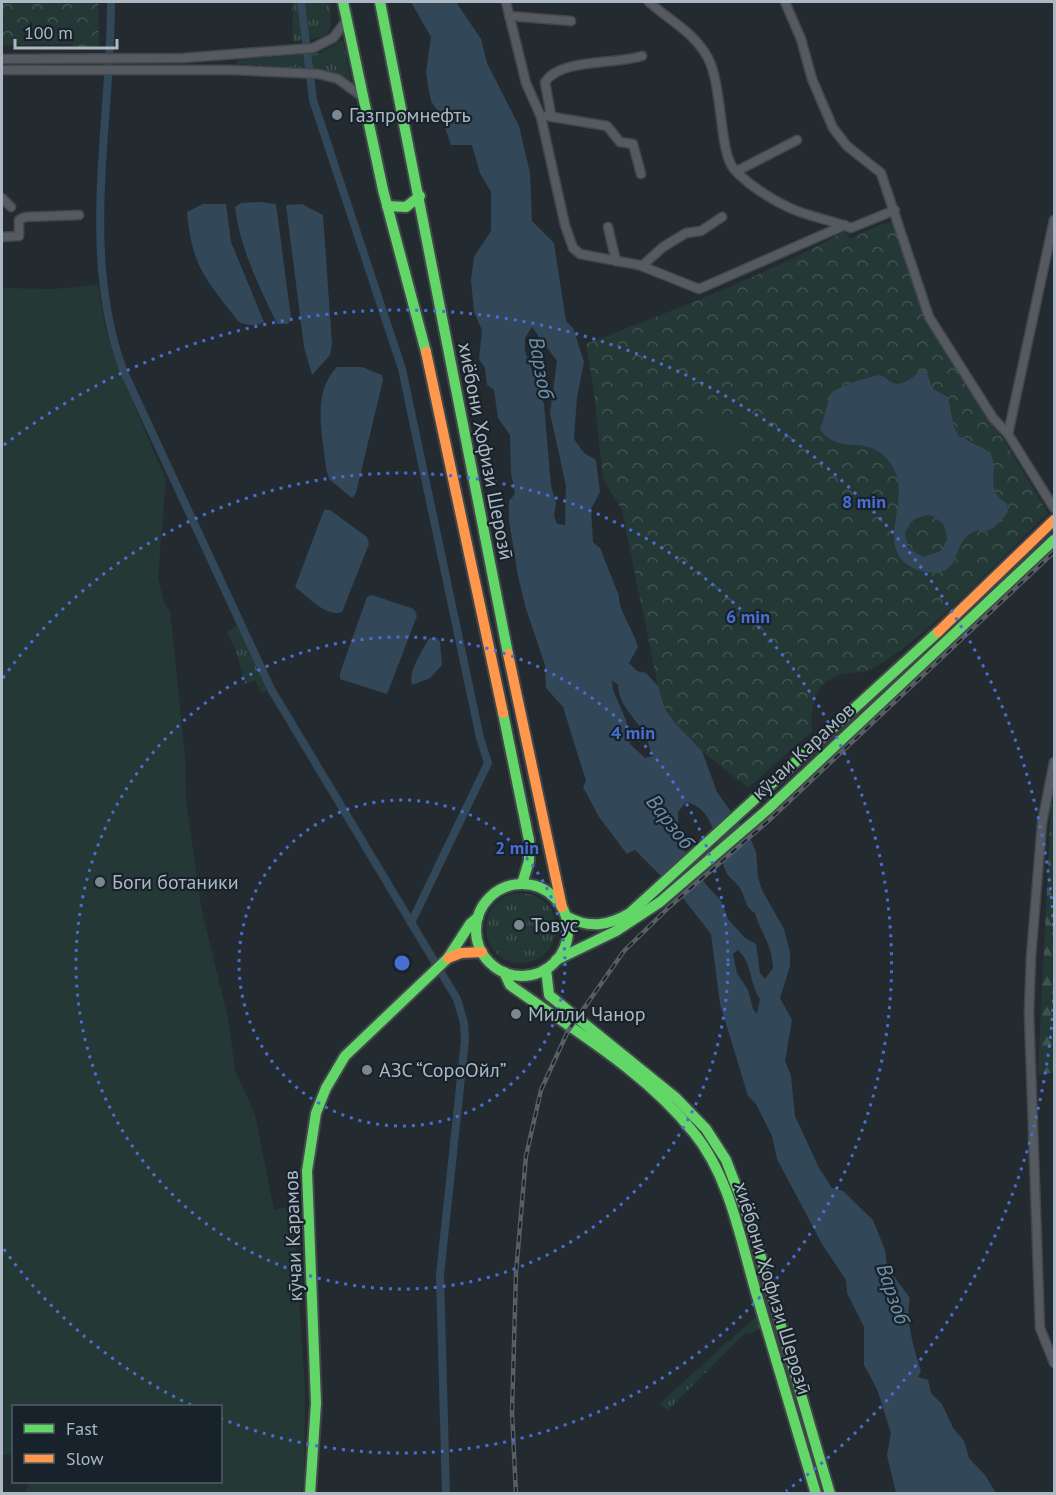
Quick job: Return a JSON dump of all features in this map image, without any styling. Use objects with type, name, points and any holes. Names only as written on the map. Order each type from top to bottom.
[{"type":"main road","name":"хиёбони Ҳофизи Шерозӣ","points":[[343,2],[387,206],[436,388],[529,840],[529,861],[522,884]]},
{"type":"main road","name":"хиёбони Ҳофизи Шерозӣ","points":[[380,2],[420,196],[456,400],[568,932],[565,947],[546,969],[549,995],[676,1098],[706,1129],[726,1160],[753,1230],[830,1494]]},
{"type":"main road","points":[[387,206],[406,207],[420,196]]},
{"type":"main road","name":"кӯчаи Карамов","points":[[564,911],[588,926],[606,926],[630,913],[757,799],[1010,564],[1054,520]]},
{"type":"main road","name":"кӯчаи Карамов","points":[[556,960],[616,931],[660,902],[767,810],[1054,540]]},
{"type":"main road","points":[[1010,564],[1018,574]]},
{"type":"main road","points":[[482,952],[476,929],[478,917],[490,897],[510,886],[522,884],[545,890],[564,911]]},
{"type":"main road","name":"кӯчаи Карамов","points":[[310,1494],[316,1403],[307,1171],[316,1113],[326,1088],[345,1056],[419,983],[448,958],[470,924],[478,917]]},
{"type":"main road","name":"хиёбони Ҳофизи Шерозӣ","points":[[482,952],[504,972],[510,985],[641,1080],[695,1134],[715,1167],[740,1234],[816,1494]]},
{"type":"main road","name":"кӯчаи Карамов","points":[[448,958],[461,953],[482,952]]},
{"type":"main road","points":[[504,972],[521,975],[546,969]]},
{"type":"main road","points":[[740,1234],[753,1230]]},
{"type":"street","points":[[506,2],[526,83],[540,117],[561,211],[573,248],[580,254],[642,266],[679,283],[694,288],[705,288],[845,225]]},
{"type":"street","points":[[649,2],[693,36],[709,59],[718,84],[727,153],[737,171],[791,209],[851,228],[895,210]]},
{"type":"street","points":[[785,2],[801,39],[812,79],[833,128],[847,146],[881,173],[895,210],[928,317],[993,418],[1008,434],[1054,508]]},
{"type":"street","points":[[509,16],[571,21]]},
{"type":"street","points":[[2,59],[131,59],[233,55],[317,47],[333,38],[347,20]]},
{"type":"street","points":[[233,55],[233,70]]},
{"type":"street","points":[[551,115],[545,82],[560,69],[626,61],[642,56]]},
{"type":"street","points":[[2,70],[233,70],[330,76],[344,83],[364,99]]},
{"type":"street","points":[[540,117],[551,115],[607,126],[620,142],[633,144],[641,174]]},
{"type":"street","points":[[737,171],[797,140]]},
{"type":"street","points":[[2,198],[12,207]]},
{"type":"street","points":[[2,237],[20,236],[19,220],[25,217],[79,215]]},
{"type":"street","points":[[642,266],[663,247],[686,232],[701,231],[722,217]]},
{"type":"street","points":[[1008,434],[1054,220]]},
{"type":"street","points":[[608,227],[616,261]]},
{"type":"street","points":[[1054,762],[1042,823],[1031,957],[1029,1013],[1040,1328],[1054,1363]]},
{"type":"green space","points":[[2,2],[98,2],[99,49],[72,49],[71,44],[2,45]]},
{"type":"green space","points":[[292,2],[330,2],[331,25],[326,36],[293,42]]},
{"type":"green space","points":[[343,40],[351,80],[324,69],[236,64],[239,60],[320,53]]},
{"type":"green space","points":[[893,222],[916,287],[944,341],[1048,513],[942,616],[897,653],[874,668],[837,676],[824,684],[813,706],[812,731],[748,788],[702,751],[665,709],[658,686],[622,510],[603,478],[586,344],[750,278],[845,231],[850,239],[882,224]]},
{"type":"green space","name":"Боги ботаники","points":[[98,285],[105,327],[117,365],[166,480],[158,577],[165,605],[170,611],[185,756],[186,800],[201,907],[228,1018],[235,1070],[255,1115],[274,1210],[293,1206],[305,1390],[304,1480],[301,1493],[25,1493],[29,1483],[222,1483],[222,1405],[12,1405],[12,1455],[2,1455],[2,288],[53,289]]},
{"type":"green space","points":[[740,414],[741,442],[705,445],[704,416]]},
{"type":"green space","points":[[237,625],[267,690],[262,693],[255,680],[245,684],[236,650],[227,632]]},
{"type":"green space","points":[[1054,803],[1054,1073],[1038,1074],[1051,804]]},
{"type":"green space","points":[[521,893],[534,896],[546,903],[553,915],[556,928],[553,941],[546,953],[534,960],[521,963],[508,960],[496,953],[489,941],[486,928],[489,915],[496,903],[508,896]]},
{"type":"green space","points":[[759,1314],[763,1327],[749,1334],[747,1331],[668,1410],[659,1404]]},
{"type":"water","name":"Варзоб","points":[[411,2],[456,2],[481,39],[487,63],[519,126],[530,173],[532,221],[554,243],[566,321],[573,328],[584,362],[577,397],[574,439],[584,453],[596,460],[600,492],[591,509],[593,542],[600,548],[619,596],[621,608],[638,647],[629,663],[637,671],[646,673],[658,686],[665,709],[702,751],[717,792],[751,840],[756,852],[758,877],[762,890],[784,929],[790,952],[790,966],[780,998],[792,1020],[785,1061],[791,1076],[795,1116],[819,1168],[832,1188],[843,1191],[873,1220],[885,1250],[887,1267],[910,1298],[909,1325],[921,1371],[918,1377],[928,1380],[931,1393],[942,1404],[953,1428],[964,1441],[969,1458],[985,1475],[996,1493],[896,1493],[887,1455],[891,1433],[877,1389],[864,1365],[864,1327],[847,1293],[846,1280],[822,1244],[777,1159],[772,1136],[756,1104],[748,1096],[720,1004],[711,934],[683,898],[635,850],[627,854],[599,817],[583,787],[586,781],[563,707],[546,688],[545,665],[526,609],[509,520],[509,501],[515,494],[511,473],[510,435],[498,418],[494,390],[487,385],[485,368],[479,359],[482,330],[474,312],[471,280],[474,257],[491,231],[491,192],[480,173],[472,145],[451,145],[441,116],[431,101],[426,71],[431,37]],"holes":[[[532,327],[557,361],[550,413],[566,486],[565,525],[557,524],[554,516],[556,503],[551,486],[544,404],[525,351],[525,338]],[[612,680],[618,685],[622,700],[647,739],[653,756],[645,758],[630,744],[626,720],[613,690]],[[686,802],[704,812],[709,820],[726,872],[743,893],[747,906],[755,913],[768,946],[773,968],[765,979],[760,973],[756,944],[745,938],[728,919],[721,901],[704,882],[679,842],[678,812]],[[738,950],[749,967],[760,999],[757,1014],[753,1009],[748,990],[737,973],[733,954]]]},
{"type":"water","points":[[241,203],[276,204],[291,318],[288,324],[277,324],[251,267],[241,238],[235,207]]},
{"type":"water","points":[[203,204],[226,204],[231,242],[264,322],[261,324],[252,325],[239,322],[202,272],[189,231],[187,212]]},
{"type":"water","points":[[302,204],[323,215],[332,344],[330,355],[312,375],[304,347],[286,205]]},
{"type":"water","points":[[337,367],[362,367],[382,375],[383,380],[356,493],[352,498],[329,479],[323,442],[321,402],[329,377]]},
{"type":"water","points":[[921,370],[926,371],[933,389],[948,397],[954,427],[959,436],[990,452],[994,467],[995,492],[1007,504],[1008,511],[992,529],[973,532],[965,538],[951,565],[946,570],[938,572],[917,570],[911,567],[902,560],[896,549],[894,537],[898,485],[895,472],[887,459],[870,448],[836,442],[820,430],[831,393],[854,382],[878,375],[900,384],[908,381]],"holes":[[[926,515],[933,516],[944,525],[947,539],[941,551],[923,557],[908,548],[905,533],[912,520]]]},
{"type":"water","points":[[324,510],[330,510],[367,537],[369,544],[342,612],[336,613],[317,605],[295,587]]},
{"type":"water","points":[[372,595],[414,609],[417,616],[387,694],[340,679],[340,673],[367,597]]},
{"type":"water","points":[[429,638],[437,638],[440,642],[442,665],[430,678],[412,685],[414,667]]},
{"type":"waterway","points":[[111,2],[100,234],[103,280],[110,325],[123,370],[271,689],[457,999],[464,1023],[465,1040],[440,1275],[446,1494]]},
{"type":"waterway","points":[[301,2],[313,100],[402,369],[480,738],[488,763],[411,923]]},
{"type":"railway","points":[[516,1494],[512,1412],[516,1273],[526,1156],[541,1090],[568,1031],[624,951],[669,907],[767,822],[1054,552]]},
{"type":"traffic: fast","points":[[343,2],[383,190],[426,352]]},
{"type":"traffic: fast","points":[[380,2],[508,654]]},
{"type":"traffic: fast","points":[[387,206],[406,207],[420,196]]},
{"type":"traffic: fast","points":[[556,960],[616,931],[660,902],[767,810],[1054,540]]},
{"type":"traffic: fast","points":[[566,916],[583,923],[598,924],[614,921],[630,913],[938,632]]},
{"type":"traffic: fast","points":[[503,713],[529,840],[529,861],[522,884]]},
{"type":"traffic: fast","points":[[522,884],[539,888],[554,898],[564,913],[568,930],[564,947],[554,962],[539,972],[522,976],[505,972],[490,962],[480,947],[476,930],[480,913],[490,898],[505,888],[522,884]]},
{"type":"traffic: fast","points":[[310,1494],[316,1403],[307,1171],[316,1113],[326,1088],[345,1056],[448,958],[470,924],[478,917]]},
{"type":"traffic: fast","points":[[546,969],[549,995],[676,1098],[706,1129],[726,1160],[753,1230],[830,1494]]},
{"type":"traffic: fast","points":[[504,972],[510,985],[607,1053],[653,1090],[675,1111],[706,1150],[732,1208],[816,1494]]},
{"type":"traffic: slow","points":[[426,352],[503,713]]},
{"type":"traffic: slow","points":[[938,632],[1054,520]]},
{"type":"traffic: slow","points":[[508,654],[562,907]]},
{"type":"traffic: slow","points":[[448,958],[461,953],[482,952]]},
{"type":"place","name":"Газпромнефть","points":[[337,115]]},
{"type":"place","name":"Боги ботаники","points":[[100,882]]},
{"type":"place","name":"Товус","points":[[519,925]]},
{"type":"place","name":"Милли Чанор","points":[[516,1014]]},
{"type":"place","name":"АЗС “СороОйл”","points":[[367,1070]]}]
